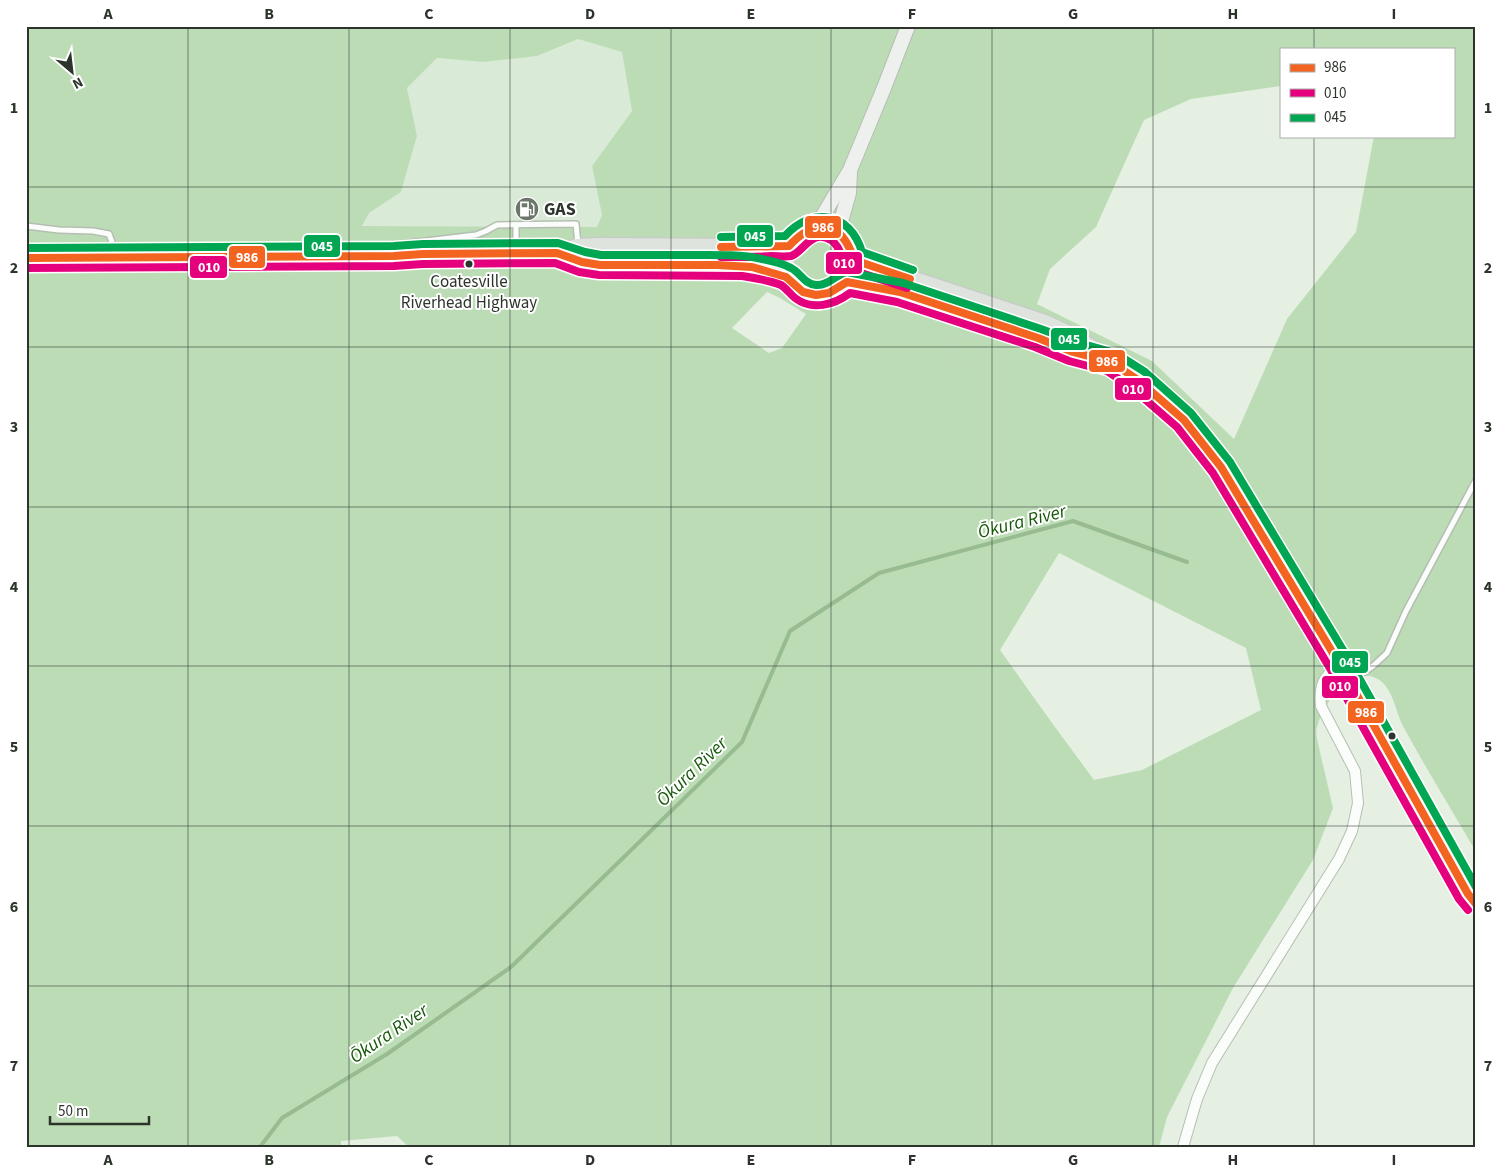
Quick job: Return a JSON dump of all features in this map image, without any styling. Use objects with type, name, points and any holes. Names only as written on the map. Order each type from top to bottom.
[{"type":"main road","points":[[816,227],[850,170],[908,26]]},
{"type":"main road","points":[[838,232],[849,193],[850,170]]},
{"type":"main road","points":[[816,227],[827,227],[838,232],[846,239],[852,249],[854,260],[853,272],[847,282],[839,290],[818,296],[807,293],[797,287],[790,278],[786,268],[786,256],[789,246],[796,236],[805,230],[816,227]]},
{"type":"main road","points":[[26,258],[373,256],[516,252],[557,253],[578,248],[600,246],[789,246]]},
{"type":"main road","points":[[557,253],[582,262],[600,265],[720,265],[761,269],[790,278]]},
{"type":"main road","points":[[854,260],[1045,323],[1083,342],[1138,380],[1184,420],[1220,467],[1340,665],[1468,894],[1476,904]]},
{"type":"main road","points":[[847,282],[900,292],[1006,329],[1038,338],[1073,352],[1111,362]]},
{"type":"street","points":[[1184,1147],[1197,1099],[1212,1063],[1338,859],[1352,831],[1358,803],[1355,771],[1321,706],[1320,696],[1323,680],[1340,665]]},
{"type":"lane","points":[[373,256],[385,246],[476,235],[486,232],[497,225],[576,224],[578,248]]},
{"type":"lane","points":[[516,225],[516,252]]},
{"type":"lane","points":[[26,226],[109,234],[112,242],[113,258]]},
{"type":"lane","points":[[1350,682],[1387,654],[1406,611],[1476,480]]},
{"type":"path","points":[[776,232],[784,230],[806,215],[812,208]]},
{"type":"path","points":[[771,288],[805,307],[819,309],[832,307],[862,296]]},
{"type":"path","points":[[969,364],[958,362],[952,357],[950,350],[952,343],[958,336],[970,336],[995,341],[1002,340],[1006,329]]},
{"type":"shaded area","points":[[578,39],[622,52],[632,111],[592,166],[602,215],[597,228],[362,226],[369,213],[401,192],[417,136],[407,88],[437,58],[483,62],[537,56]]},
{"type":"green space","points":[[26,26],[1476,26],[1476,852],[1403,726],[1392,697],[1386,687],[1378,679],[1368,676],[1358,676],[1343,682],[1325,708],[1319,720],[1317,730],[1317,739],[1333,808],[1313,860],[1233,988],[1167,1117],[1159,1147],[409,1147],[397,1136],[341,1141],[341,1147],[26,1147]],"holes":[[[578,39],[622,52],[632,111],[592,166],[602,215],[597,227],[362,226],[369,213],[401,192],[417,136],[407,88],[437,58],[483,62],[537,56]],[[1280,48],[1454,48],[1454,138],[1374,138],[1356,232],[1287,319],[1234,439],[1152,361],[1037,304],[1050,269],[1096,227],[1144,120],[1191,99],[1280,86]],[[767,292],[806,314],[782,348],[769,353],[732,328]],[[1059,553],[1246,648],[1261,710],[1142,770],[1094,780],[1000,650]]]},
{"type":"waterway","name":"Ōkura River","points":[[260,1147],[282,1118],[387,1054],[511,967],[742,742],[790,631],[879,573],[1073,521],[1187,562]]},
{"type":"transit line","name":"045","points":[[721,237],[785,236],[796,226],[807,220],[818,217],[829,218],[839,221],[849,228],[862,252],[913,270]]},
{"type":"transit line","name":"986","points":[[721,247],[789,246],[809,230],[818,227],[827,228],[843,237],[854,260],[910,279]]},
{"type":"transit line","name":"010","points":[[721,257],[791,256],[813,239],[824,237],[835,243],[849,269],[907,288]]},
{"type":"transit line","name":"045","points":[[26,248],[558,243],[601,255],[744,256],[784,265],[794,270],[808,283],[816,285],[825,284],[847,272],[903,283],[1076,342],[1115,353],[1145,372],[1191,413],[1230,462],[1349,660],[1476,887]]},
{"type":"transit line","name":"986","points":[[26,258],[557,253],[582,262],[600,265],[717,265],[752,267],[786,277],[803,292],[816,295],[829,293],[847,282],[900,292],[1038,338],[1073,352],[1111,362],[1138,380],[1184,420],[1221,467],[1340,665],[1468,894],[1476,904]]},
{"type":"transit line","name":"010","points":[[26,268],[555,263],[579,272],[599,275],[742,276],[767,280],[781,285],[795,298],[809,304],[823,305],[837,301],[850,293],[897,302],[1035,347],[1069,361],[1107,371],[1132,388],[1177,427],[1213,473],[1331,670],[1459,899],[1468,910]]},
{"type":"place","name":"GAS","points":[[527,209]]},
{"type":"place","name":"Coatesville Riverhead Highway","points":[[469,264]]}]
